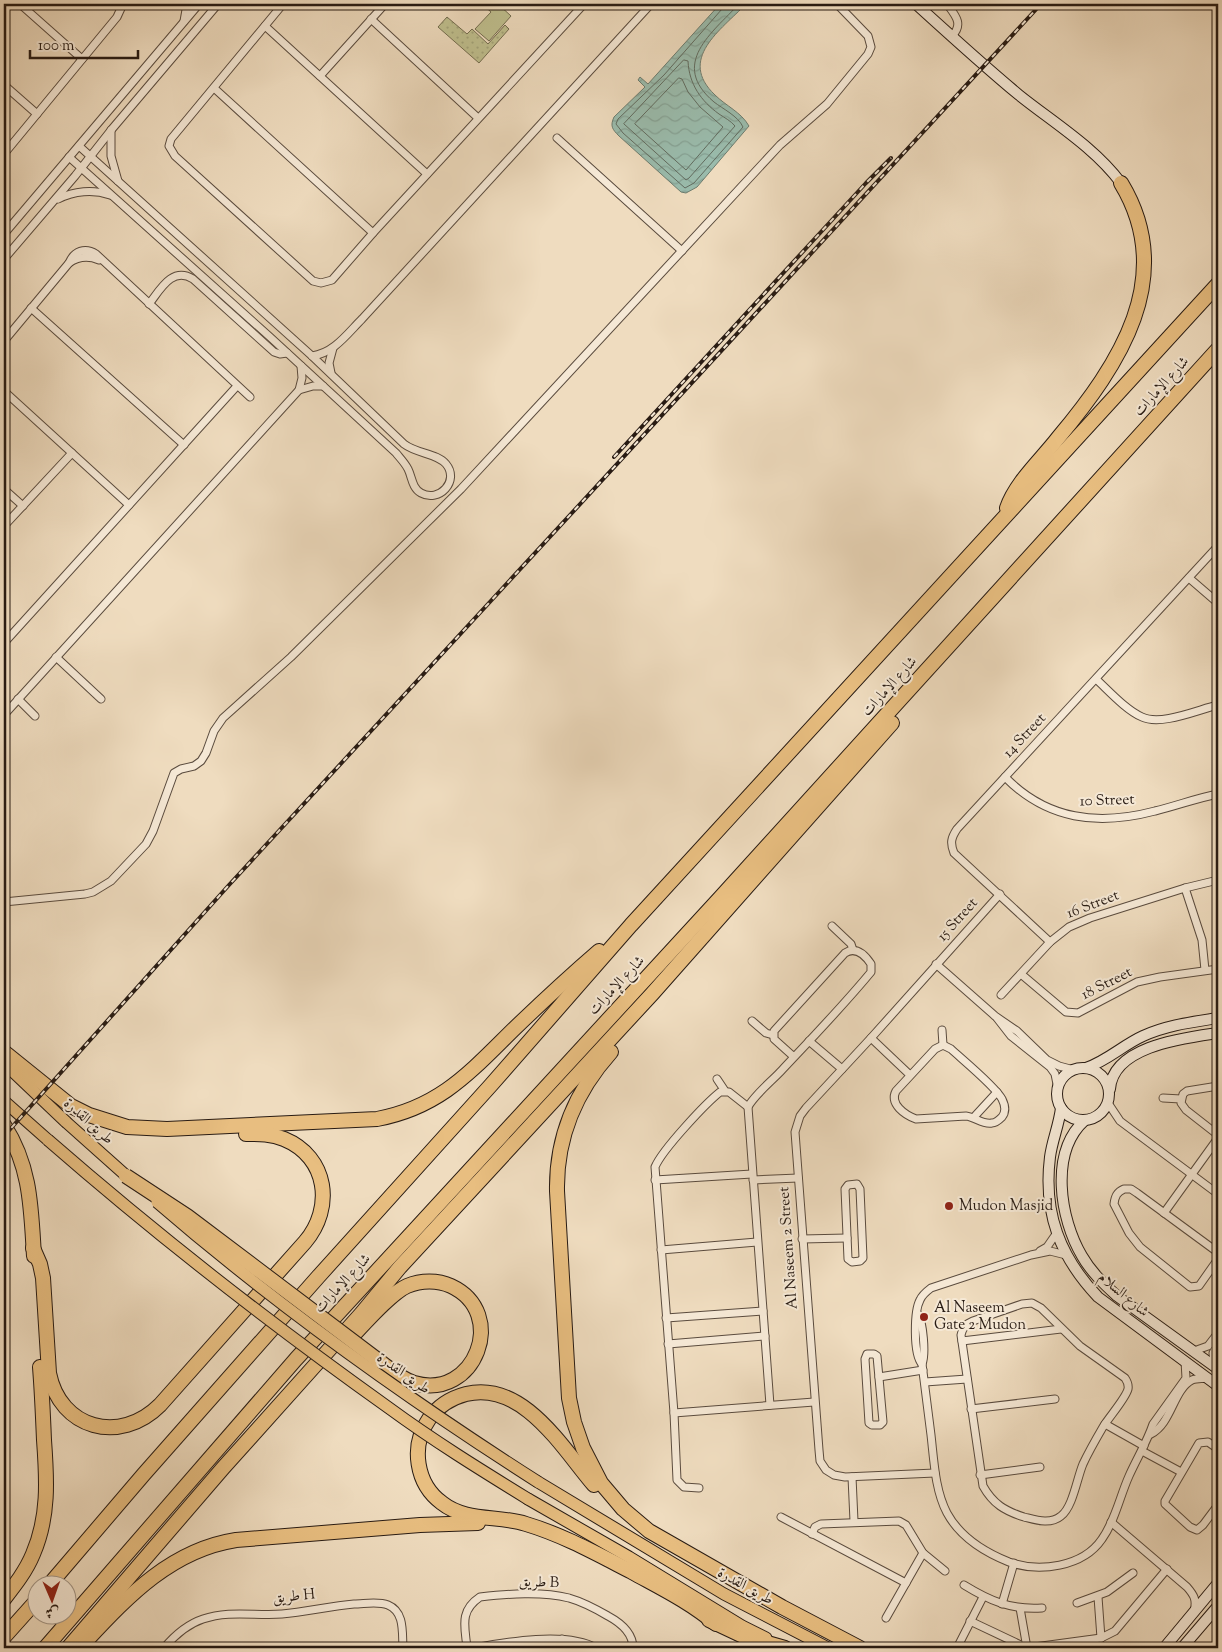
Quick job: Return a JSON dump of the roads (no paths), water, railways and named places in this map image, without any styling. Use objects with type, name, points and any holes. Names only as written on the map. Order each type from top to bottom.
[{"type":"highway","points":[[1004,518],[1008,504],[1016,490],[1086,405],[1102,382],[1120,351],[1134,318],[1143,286],[1145,254],[1139,222],[1121,183]]},
{"type":"highway","name":"شارع الإمارات","points":[[59,1574],[163,1452],[491,1085],[631,925],[1218,284]]},
{"type":"highway","name":"شارع الإمارات","points":[[44,1648],[296,1359],[714,906],[1218,350]]},
{"type":"highway","points":[[68,1648],[400,1267],[652,994],[1000,601],[1031,564],[1053,532]]},
{"type":"highway","points":[[844,777],[786,856],[594,1072],[569,1116],[559,1153],[557,1191],[571,1410],[583,1448],[605,1487],[631,1517],[659,1537],[860,1648]]},
{"type":"highway","points":[[4,1052],[71,1106],[89,1115],[127,1127],[147,1130],[182,1129],[372,1120],[400,1114],[442,1095],[460,1081],[555,989],[631,925]]},
{"type":"highway","points":[[4,1125],[16,1147],[26,1175],[30,1198],[47,1497],[42,1526],[33,1553],[19,1579],[4,1599]]},
{"type":"highway","points":[[33,1248],[40,1264],[43,1278],[49,1373],[51,1383],[60,1402],[84,1422],[98,1426],[114,1428],[144,1418],[160,1405],[305,1242],[315,1229],[323,1206],[322,1182],[316,1167],[307,1155],[289,1141],[267,1135],[208,1133],[182,1129]]},
{"type":"highway","points":[[126,1176],[187,1216],[379,1361],[403,1378],[416,1384],[437,1385],[457,1377],[468,1368],[479,1349],[481,1328],[475,1308],[461,1292],[441,1283],[420,1282],[400,1290],[316,1373],[248,1450],[223,1468]]},
{"type":"highway","points":[[716,1624],[682,1599],[590,1550],[553,1533],[512,1520],[470,1516],[443,1504],[427,1488],[419,1466],[419,1442],[428,1420],[438,1408],[452,1399],[467,1394],[483,1392],[499,1395],[518,1405],[542,1422],[561,1442],[604,1496],[636,1525],[713,1573],[745,1586]]},
{"type":"highway","points":[[80,1648],[128,1597],[145,1582],[179,1559],[213,1544],[236,1540],[473,1522],[505,1524],[542,1534],[716,1624],[750,1638],[786,1648]]},
{"type":"highway","points":[[4,1638],[28,1610]]},
{"type":"main road","name":"طريق القدرة","points":[[4,1063],[126,1176],[236,1267],[326,1337],[424,1408],[538,1482],[724,1594],[828,1648]]},
{"type":"main road","points":[[4,1101],[159,1234],[259,1312],[390,1409],[528,1499],[629,1557],[742,1626],[786,1648]]},
{"type":"street","points":[[20,4],[82,60]]},
{"type":"street","points":[[117,18],[123,4]]},
{"type":"street","points":[[4,154],[117,18],[124,13],[128,4]]},
{"type":"street","points":[[184,22],[187,4]]},
{"type":"street","points":[[4,234],[199,4]]},
{"type":"street","points":[[4,259],[218,4]]},
{"type":"street","points":[[283,4],[171,138],[170,150],[317,282],[325,283],[332,280],[584,4]]},
{"type":"street","points":[[320,76],[385,4]]},
{"type":"street","points":[[312,356],[333,348],[651,4]]},
{"type":"street","points":[[4,902],[86,894],[100,888],[116,877],[141,851],[150,838],[174,773],[194,766],[201,761],[206,754],[214,731],[223,718],[291,657],[461,489],[780,145],[827,104],[868,54],[870,43],[868,36],[837,4]]},
{"type":"street","points":[[916,4],[1008,86],[1092,151],[1121,183]]},
{"type":"street","points":[[947,4],[955,14],[958,22],[957,30],[952,36]]},
{"type":"street","points":[[371,19],[478,118]]},
{"type":"street","points":[[265,26],[427,174]]},
{"type":"street","points":[[4,85],[37,114]]},
{"type":"street","points":[[214,88],[373,233]]},
{"type":"street","points":[[112,128],[111,156],[119,183]]},
{"type":"street","points":[[557,138],[682,251]]},
{"type":"street","points":[[69,157],[396,453],[407,468],[417,490],[432,496],[446,488],[450,479],[449,468],[446,464],[438,458],[418,452],[404,444],[312,356],[79,146]]},
{"type":"street","points":[[53,202],[68,195],[84,191],[113,196]]},
{"type":"street","points":[[4,341],[69,263],[82,257],[92,257],[101,260],[250,397]]},
{"type":"street","points":[[149,304],[170,278],[178,275],[186,276],[193,279],[274,352],[280,354],[287,353]]},
{"type":"street","points":[[31,308],[184,445]]},
{"type":"street","points":[[330,373],[329,363],[333,348]]},
{"type":"street","points":[[299,390],[302,378],[301,366]]},
{"type":"street","points":[[4,643],[238,386]]},
{"type":"street","points":[[4,715],[299,390],[308,386],[323,386]]},
{"type":"street","points":[[4,391],[129,505]]},
{"type":"street","points":[[4,526],[72,453]]},
{"type":"street","points":[[4,488],[23,506]]},
{"type":"street","name":"14 Street","points":[[1050,942],[954,853],[951,844],[952,836],[1218,546]]},
{"type":"street","points":[[1189,578],[1218,603]]},
{"type":"street","points":[[56,657],[101,699]]},
{"type":"street","points":[[1096,679],[1132,711],[1141,717],[1151,720],[1162,720],[1218,705]]},
{"type":"street","points":[[18,699],[35,716]]},
{"type":"street","name":"10 Street","points":[[1005,777],[1016,788],[1038,804],[1056,812],[1092,818],[1111,818],[1146,813],[1218,794]]},
{"type":"street","name":"16 Street","points":[[1001,995],[1050,942],[1069,927],[1079,922],[1185,888],[1218,880]]},
{"type":"street","points":[[1185,888],[1202,940],[1205,970]]},
{"type":"street","name":"15 Street","points":[[936,964],[1000,894]]},
{"type":"street","points":[[832,926],[851,944],[853,950]]},
{"type":"street","points":[[770,1405],[748,1107],[794,1058],[871,972],[872,968],[869,960],[857,950],[845,953],[774,1031],[774,1039],[794,1058]]},
{"type":"street","points":[[936,964],[1050,1067],[1055,1074],[1058,1102],[1072,1118],[1085,1120],[1101,1114],[1108,1103],[1110,1082],[1118,1067],[1133,1056],[1173,1041],[1218,1033]]},
{"type":"street","name":"Al Naseem 2 Street","points":[[935,1473],[852,1477],[834,1475],[826,1470],[820,1461],[795,1140],[796,1124],[806,1108],[936,964]]},
{"type":"street","name":"18 Street","points":[[1021,974],[1061,1008],[1072,1014],[1078,1013],[1136,982],[1218,969]]},
{"type":"street","points":[[1016,1036],[1047,1060],[1074,1070],[1101,1062],[1131,1042],[1158,1030],[1218,1018]]},
{"type":"street","points":[[752,1021],[766,1033],[773,1034]]},
{"type":"street","points":[[942,1030],[943,1045]]},
{"type":"street","points":[[871,1038],[910,1075]]},
{"type":"street","points":[[809,1041],[842,1069]]},
{"type":"street","points":[[943,1045],[951,1049],[997,1092],[1005,1107],[999,1121],[991,1124],[984,1123],[974,1117],[916,1118],[910,1117],[896,1105],[893,1098],[896,1091],[935,1049],[943,1045]]},
{"type":"street","points":[[1086,1068],[1094,1070],[1101,1075],[1107,1082],[1110,1090]]},
{"type":"street","points":[[1058,1089],[1064,1077],[1074,1070]]},
{"type":"street","points":[[717,1079],[725,1091],[748,1107]]},
{"type":"street","points":[[1164,1213],[1218,1136],[1186,1110],[1181,1103],[1181,1098],[1187,1091],[1218,1086]]},
{"type":"street","points":[[699,1488],[684,1487],[677,1480],[674,1413],[655,1180],[656,1167],[662,1154],[717,1095],[725,1091]]},
{"type":"street","points":[[974,1117],[997,1092]]},
{"type":"street","points":[[1163,1098],[1181,1098]]},
{"type":"street","points":[[1108,1103],[1120,1121],[1218,1194]]},
{"type":"street","name":"شارع السلام","points":[[1062,1108],[1053,1142],[1049,1173],[1050,1204],[1056,1234],[1066,1255],[1086,1285],[1098,1298],[1218,1386]]},
{"type":"street","name":"شارع السلام","points":[[1085,1120],[1067,1145],[1062,1176],[1064,1207],[1074,1240],[1087,1263],[1104,1284],[1216,1367]]},
{"type":"street","points":[[655,1180],[752,1177],[798,1178]]},
{"type":"street","points":[[848,1184],[857,1184],[860,1189],[863,1255],[860,1262],[852,1262],[848,1258],[847,1238],[845,1187],[848,1184]]},
{"type":"street","points":[[1124,1189],[1131,1189],[1164,1213],[1216,1251],[1218,1260],[1198,1286],[1190,1287],[1140,1247],[1129,1233],[1114,1204],[1115,1197],[1118,1192],[1124,1189]]},
{"type":"street","points":[[1056,1234],[1048,1247],[1031,1255],[931,1288],[924,1293],[920,1300],[916,1321],[920,1342],[919,1359],[923,1367],[935,1473],[947,1514],[960,1531],[976,1545],[994,1556],[1014,1563],[1055,1566],[1082,1558],[1103,1538],[1129,1476],[1151,1434],[1153,1424],[1162,1418],[1186,1378],[1186,1361]]},
{"type":"street","points":[[802,1239],[847,1238]]},
{"type":"street","points":[[661,1250],[757,1242]]},
{"type":"street","points":[[1031,1255],[1050,1252],[1066,1255]]},
{"type":"street","points":[[1027,1303],[1036,1304],[1061,1329],[1080,1346],[1125,1378],[1128,1383],[1128,1389],[1105,1424],[1084,1463],[1067,1510],[1054,1520],[1045,1522],[1010,1513],[999,1507],[989,1498],[983,1486],[961,1335],[962,1328],[967,1323],[1027,1303]]},
{"type":"street","points":[[666,1318],[763,1311]]},
{"type":"street","points":[[962,1342],[1061,1329]]},
{"type":"street","points":[[1194,1351],[1208,1346],[1218,1333]]},
{"type":"street","points":[[668,1344],[765,1336]]},
{"type":"street","points":[[1216,1367],[1213,1353],[1218,1343]]},
{"type":"street","points":[[867,1354],[877,1356],[879,1377],[883,1422],[880,1425],[872,1425],[869,1421],[864,1357],[867,1354]]},
{"type":"street","points":[[879,1377],[923,1367]]},
{"type":"street","points":[[1172,1403],[1188,1384],[1196,1379],[1208,1378]]},
{"type":"street","points":[[925,1382],[967,1379]]},
{"type":"street","points":[[971,1409],[1055,1399]]},
{"type":"street","points":[[674,1413],[814,1402]]},
{"type":"street","points":[[1105,1424],[1181,1472]]},
{"type":"street","points":[[1218,1449],[1208,1442],[1199,1443],[1164,1504],[1190,1527],[1197,1530],[1218,1505]]},
{"type":"street","points":[[980,1475],[1040,1467]]},
{"type":"street","points":[[852,1477],[854,1521]]},
{"type":"street","points":[[781,1517],[906,1583]]},
{"type":"street","points":[[812,1534],[819,1524],[895,1520],[903,1522],[922,1553],[945,1571]]},
{"type":"street","points":[[1111,1522],[1167,1569],[1194,1595],[1196,1600],[1192,1614]]},
{"type":"street","points":[[886,1618],[922,1553]]},
{"type":"street","points":[[1002,1604],[1014,1563]]},
{"type":"street","points":[[970,1622],[1027,1648],[1101,1638],[1115,1631],[1167,1569]]},
{"type":"street","points":[[1077,1603],[1098,1597],[1116,1587],[1133,1572]]},
{"type":"street","points":[[1164,1648],[1218,1583]]},
{"type":"street","points":[[964,1584],[983,1597],[1002,1604],[1020,1608],[1042,1608]]},
{"type":"street","name":"طريق B","points":[[467,1648],[466,1612],[471,1603],[480,1597],[544,1595],[564,1597],[582,1603],[612,1618],[627,1630],[632,1638],[633,1648]]},
{"type":"street","points":[[957,1648],[983,1597]]},
{"type":"street","points":[[1098,1597],[1101,1638]]},
{"type":"street","name":"طريق H","points":[[164,1648],[183,1629],[202,1619],[222,1614],[280,1614],[342,1605],[380,1603],[387,1604],[398,1614],[402,1627],[403,1648]]},
{"type":"street","points":[[1182,1648],[1218,1606]]},
{"type":"street","points":[[1020,1608],[1027,1648]]},
{"type":"street","points":[[1207,1618],[1218,1616]]},
{"type":"street","points":[[474,1648],[515,1641],[562,1639],[584,1642],[596,1648]]},
{"type":"street","points":[[562,1639],[563,1648]]},
{"type":"water","points":[[720,4],[746,4],[725,24],[707,46],[702,57],[700,69],[704,82],[715,95],[742,117],[749,126],[697,187],[686,193],[681,192],[619,136],[613,129],[612,123],[614,117],[645,87],[638,80],[640,77],[648,84]]},
{"type":"railway","points":[[4,1136],[229,885],[1041,4]]},
{"type":"railway","points":[[614,457],[891,158]]},
{"type":"place","name":"Mudon Masjid","points":[[949,1206]]},
{"type":"place","name":"Al Naseem Gate 2 Mudon","points":[[924,1317]]}]
